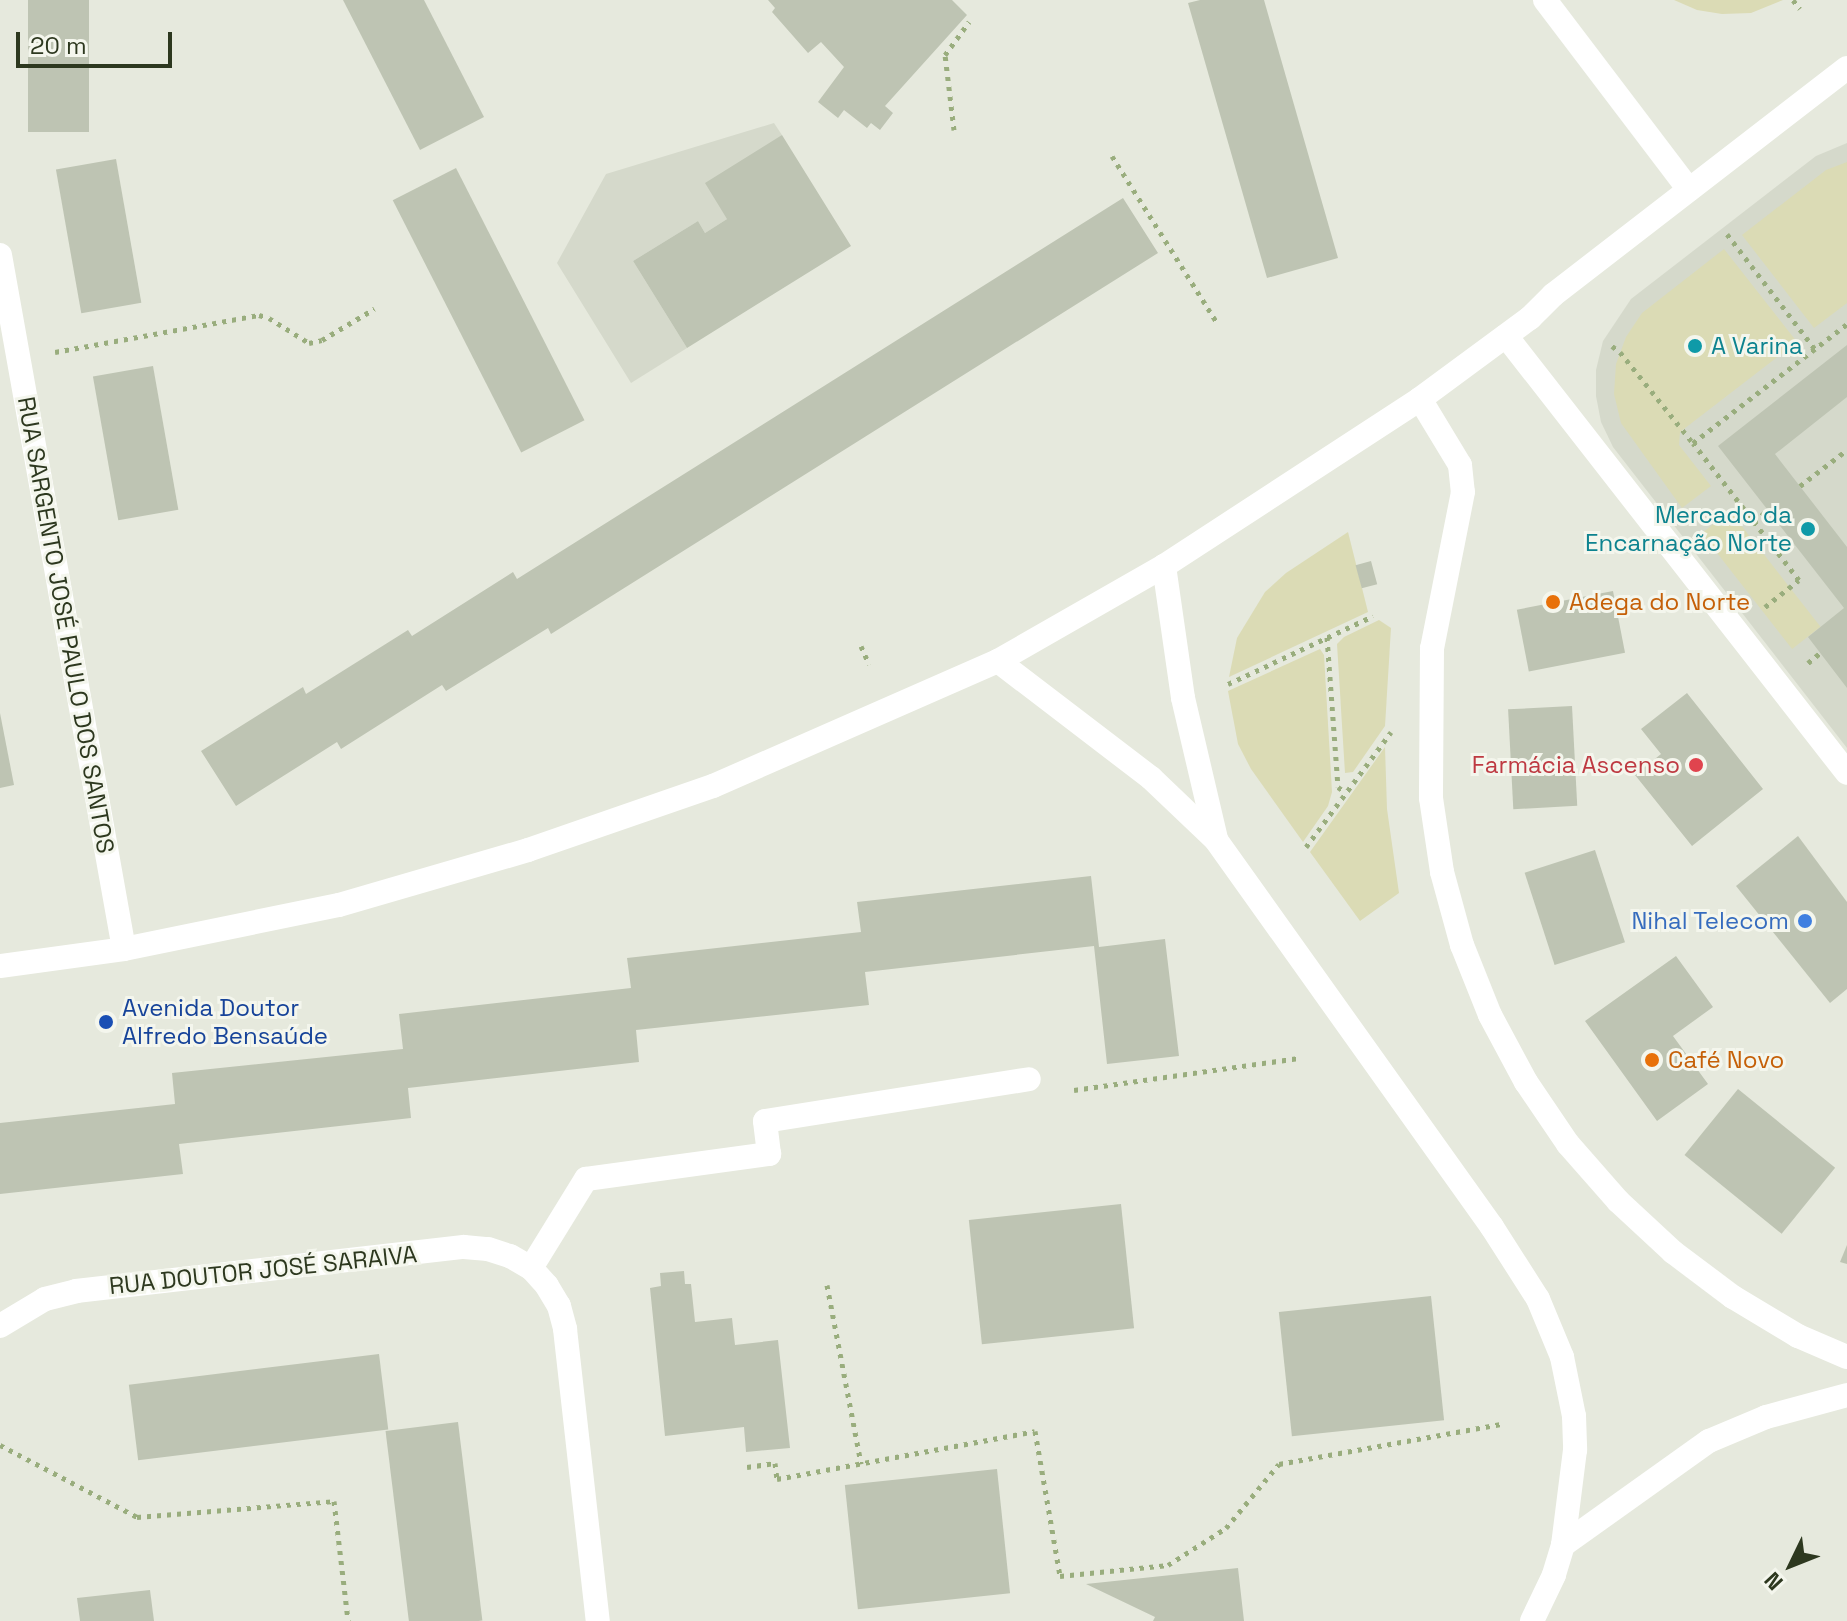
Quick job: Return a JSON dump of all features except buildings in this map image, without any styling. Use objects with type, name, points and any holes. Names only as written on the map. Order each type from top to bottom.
[{"type":"street","points":[[1545,0],[1689,190]]},
{"type":"street","points":[[0,966],[124,949],[339,905],[528,850],[713,786],[998,661],[1164,566],[1420,399],[1506,336],[1847,68]]},
{"type":"street","name":"RUA SARGENTO JOSÉ PAULO DOS SANTOS","points":[[0,255],[124,949]]},
{"type":"street","points":[[1506,336],[1847,773]]},
{"type":"street","points":[[1420,399],[1460,465],[1463,492],[1432,648],[1431,798],[1442,872],[1462,945],[1490,1015],[1526,1082],[1560,1131],[1618,1201],[1673,1252],[1733,1297],[1798,1336],[1847,1357]]},
{"type":"street","points":[[1164,566],[1183,698],[1216,840]]},
{"type":"street","points":[[998,661],[1151,778],[1216,840],[1401,1097],[1538,1299],[1562,1357],[1574,1416],[1575,1450],[1563,1545],[1554,1575],[1532,1621]]},
{"type":"street","points":[[531,1268],[586,1179],[769,1154],[765,1121],[1029,1079]]},
{"type":"street","name":"RUA DOUTOR JOSÉ SARAIVA","points":[[0,1326],[45,1299],[76,1291],[464,1247],[488,1249],[531,1268],[559,1306],[565,1329],[598,1621]]},
{"type":"street","points":[[1563,1545],[1709,1441],[1766,1417],[1847,1395]]},
{"type":"path","points":[[1793,0],[1800,9]]},
{"type":"path","points":[[954,130],[945,55],[969,22]]},
{"type":"path","points":[[1112,156],[1216,321]]},
{"type":"path","points":[[1727,234],[1815,349]]},
{"type":"path","points":[[55,352],[259,315],[309,343],[322,340],[374,309]]},
{"type":"path","points":[[1693,443],[1847,324]]},
{"type":"path","points":[[1612,346],[1693,443],[1799,580],[1761,610]]},
{"type":"path","points":[[1800,486],[1847,450]]},
{"type":"path","points":[[1754,522],[1768,510]]},
{"type":"path","points":[[1228,684],[1373,616]]},
{"type":"path","points":[[1327,637],[1338,787],[1345,792]]},
{"type":"path","points":[[861,646],[869,664]]},
{"type":"path","points":[[1306,847],[1385,736]]},
{"type":"path","points":[[1074,1090],[1299,1058]]},
{"type":"path","points":[[827,1285],[861,1464]]},
{"type":"path","points":[[747,1467],[775,1463],[777,1479],[1035,1431],[1060,1576],[1168,1565],[1226,1528],[1279,1464],[1502,1424]]},
{"type":"path","points":[[0,1445],[137,1517],[334,1501],[348,1621]]},
{"type":"shaded area","points":[[774,123],[782,135],[727,219],[705,233],[698,221],[633,261],[687,348],[631,383],[557,263],[606,174]]},
{"type":"shaded area","points":[[1847,143],[1847,748],[1613,447],[1601,422],[1596,396],[1596,370],[1603,341],[1631,299],[1816,156]]},
{"type":"green space","points":[[1674,0],[1783,0],[1751,13],[1722,14],[1697,10]]},
{"type":"green space","points":[[1847,162],[1847,303],[1814,328],[1742,235],[1826,170]]},
{"type":"green space","points":[[1724,249],[1797,342],[1680,432],[1679,445],[1711,486],[1682,508],[1621,423],[1614,394],[1616,364],[1626,337],[1642,313]]},
{"type":"green space","points":[[1730,511],[1821,627],[1792,649],[1702,533]]},
{"type":"green space","points":[[1348,532],[1368,612],[1229,677],[1237,638],[1265,592],[1286,573]]},
{"type":"green space","points":[[1379,620],[1391,628],[1385,726],[1353,772],[1345,773],[1337,644],[1344,637]]},
{"type":"green space","points":[[1320,649],[1324,655],[1332,792],[1328,806],[1303,842],[1251,769],[1238,744],[1228,691]]},
{"type":"green space","points":[[1385,747],[1387,809],[1399,893],[1360,921],[1310,852]]},
{"type":"place","name":"A Varina","points":[[1695,346]]},
{"type":"place","name":"Mercado da Encarnação Norte","points":[[1808,529]]},
{"type":"place","name":"Adega do Norte","points":[[1553,602]]},
{"type":"place","name":"Farmácia Ascenso","points":[[1696,765]]},
{"type":"place","name":"Nihal Telecom","points":[[1805,921]]},
{"type":"place","name":"Avenida Doutor Alfredo Bensaúde","points":[[106,1022]]},
{"type":"place","name":"Café Novo","points":[[1652,1060]]}]
